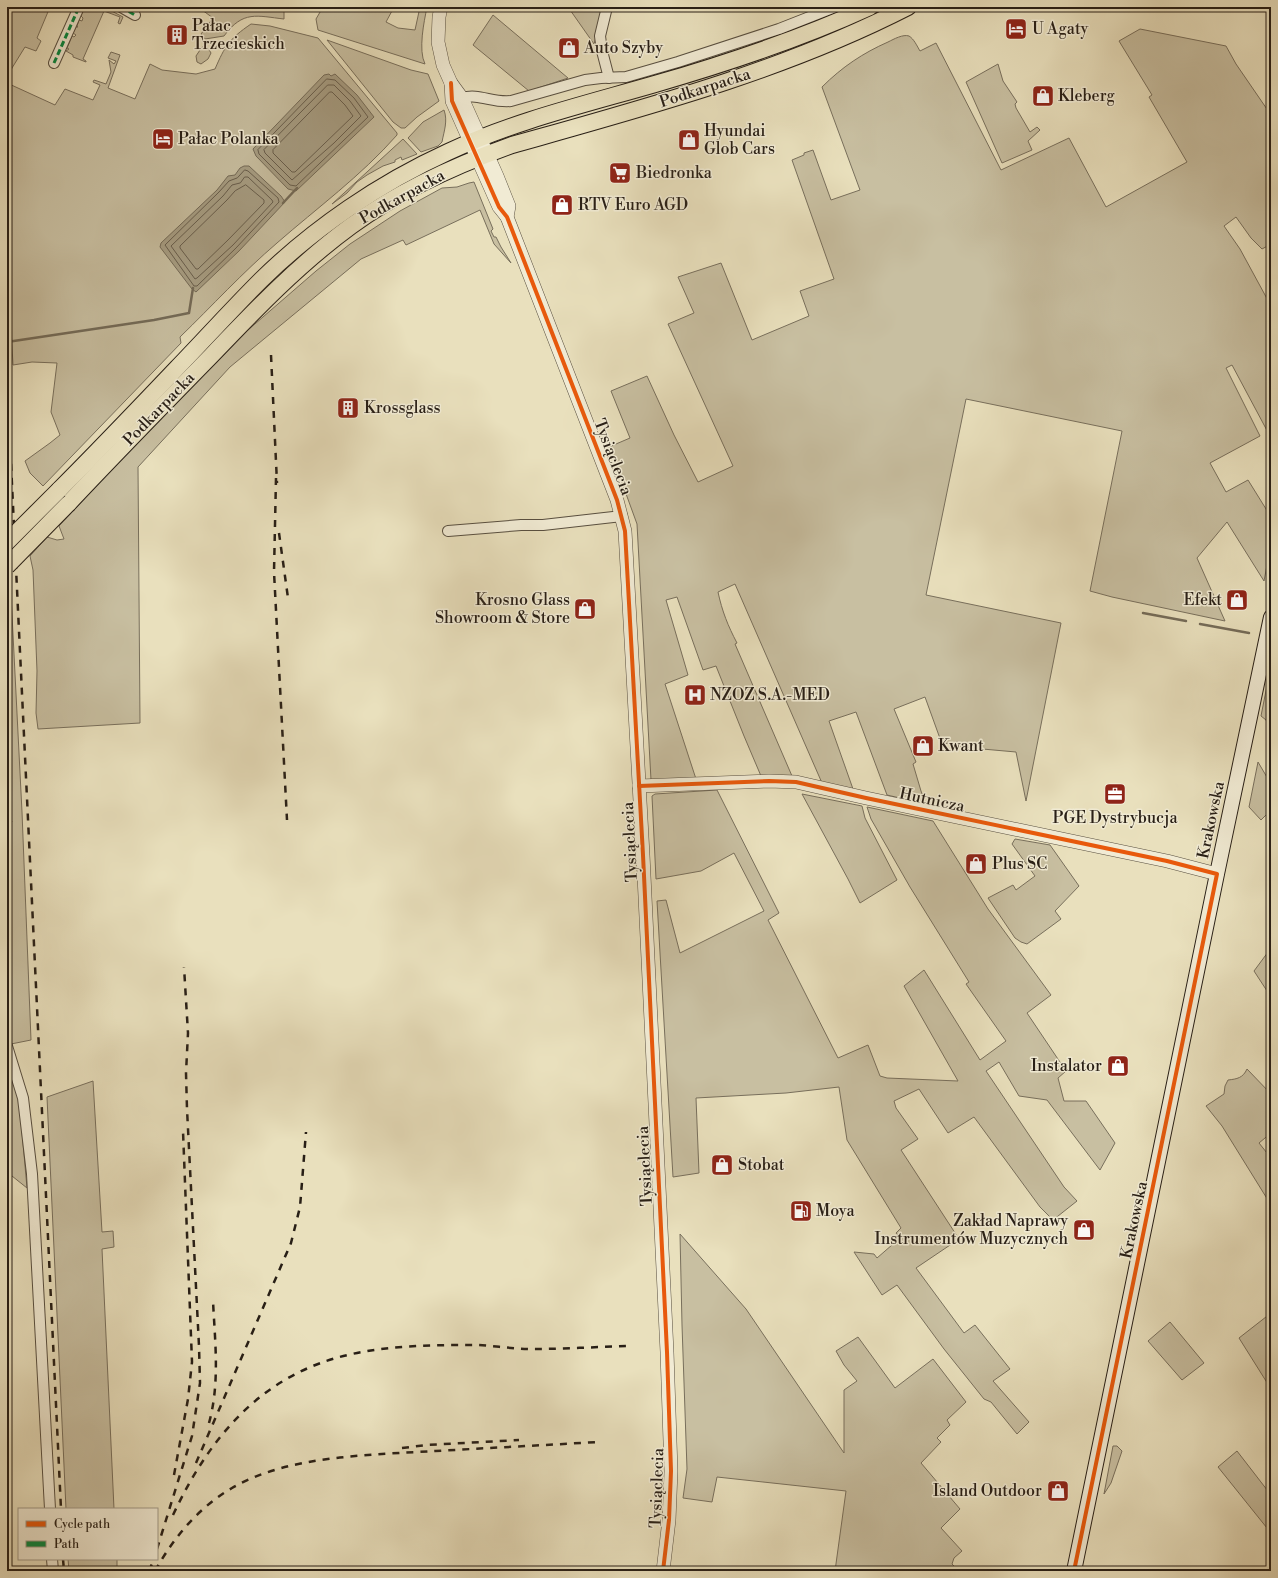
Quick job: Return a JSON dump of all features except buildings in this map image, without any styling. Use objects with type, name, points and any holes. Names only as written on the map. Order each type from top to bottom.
[{"type":"main road","name":"Podkarpacka","points":[[7,542],[126,422],[262,279],[298,247],[382,186],[475,140],[548,115],[758,53],[838,22],[870,7]]},
{"type":"main road","name":"Podkarpacka","points":[[7,566],[288,278],[323,247],[352,225],[388,202],[421,183],[482,156],[512,145],[729,81],[857,31],[908,7]]},
{"type":"main road","name":"Krakowska","points":[[1074,1571],[1271,617]]},
{"type":"street","points":[[54,63],[79,7]]},
{"type":"street","points":[[121,7],[135,15]]},
{"type":"street","points":[[441,7],[438,42],[443,64],[451,83],[462,98],[475,140]]},
{"type":"street","points":[[607,7],[600,36],[609,78]]},
{"type":"street","points":[[462,98],[476,96],[500,102],[511,101],[585,80],[626,77],[699,56],[779,29],[835,7]]},
{"type":"street","points":[[451,83],[452,101],[475,140]]},
{"type":"street","name":"Tysiąclecia","points":[[475,140],[509,206],[507,218],[615,493],[622,516],[627,545],[667,1352],[671,1471],[669,1520],[663,1571]]},
{"type":"street","points":[[448,531],[521,525],[543,525],[622,516]]},
{"type":"street","name":"Hutnicza","points":[[639,786],[769,781],[796,782],[1167,861],[1217,874]]},
{"type":"street","points":[[7,1046],[23,1098],[32,1174],[50,1508]]},
{"type":"street","points":[[52,1560],[53,1571]]},
{"type":"shaded area","points":[[7,7],[50,7],[37,38],[41,41],[36,51],[25,47],[12,68],[7,80]]},
{"type":"shaded area","points":[[84,7],[104,7],[123,17],[120,24],[118,23],[120,17],[104,11],[83,59],[86,62],[73,57],[73,55],[66,51],[69,49],[67,48],[72,36],[74,37],[76,35],[73,33],[76,27],[78,27],[79,20],[82,21],[83,18],[81,16]]},
{"type":"shaded area","points":[[198,7],[284,7],[284,19],[258,16],[244,18],[231,28],[224,36],[205,39],[201,34],[213,18]]},
{"type":"shaded area","points":[[323,7],[392,7],[393,9],[386,22],[398,28],[415,30],[420,7],[427,7],[422,44],[425,64],[318,30],[316,19]]},
{"type":"shaded area","points":[[568,7],[605,7],[594,44]]},
{"type":"shaded area","points":[[493,15],[568,78],[529,91],[473,45]]},
{"type":"shaded area","points":[[251,24],[270,26],[318,38],[397,133],[397,135],[354,178],[264,254],[228,289],[180,337],[181,343],[43,486],[30,473],[25,461],[60,435],[51,412],[57,363],[32,362],[13,365],[7,255],[7,83],[55,105],[65,89],[93,100],[100,85],[93,82],[94,80],[106,84],[111,72],[109,60],[114,64],[116,61],[108,58],[111,52],[120,55],[108,88],[135,99],[150,64],[162,70],[196,74],[215,69],[228,44]]},
{"type":"shaded area","points":[[1140,29],[1226,46],[1236,64],[1271,115],[1271,244],[1262,249],[1251,238],[1236,217],[1224,226],[1240,249],[1271,306],[1271,438],[1232,365],[1226,368],[1260,436],[1210,463],[1226,492],[1248,480],[1271,517],[1271,544],[1264,581],[1227,522],[1197,558],[1225,621],[1090,591],[1122,431],[966,399],[926,595],[1061,623],[1026,801],[1016,752],[960,747],[958,742],[942,744],[925,697],[894,709],[916,762],[913,764],[926,804],[887,795],[856,712],[829,721],[853,789],[822,783],[735,584],[718,592],[721,606],[737,643],[735,644],[792,776],[761,776],[716,666],[703,670],[677,597],[666,600],[688,675],[665,684],[696,779],[651,780],[637,524],[609,447],[630,438],[611,391],[647,376],[674,435],[698,482],[733,466],[668,324],[694,313],[678,277],[721,263],[752,340],[809,316],[800,291],[834,279],[792,160],[813,150],[831,200],[860,190],[822,87],[837,73],[861,56],[898,37],[904,36],[911,37],[920,51],[936,43],[1001,170],[1069,138],[1106,207],[1187,162],[1149,97],[1152,95],[1119,41]]},
{"type":"shaded area","points":[[327,40],[411,70],[428,74],[439,101],[405,128],[401,128],[393,122]]},
{"type":"shaded area","points":[[202,47],[208,48],[211,53],[208,59],[201,64],[197,62],[196,56]]},
{"type":"shaded area","points":[[998,64],[1003,81],[1017,102],[1015,104],[1016,108],[1030,132],[1037,127],[1040,130],[1028,141],[1032,150],[1002,163],[966,82]]},
{"type":"shaded area","points":[[444,110],[446,122],[442,142],[438,146],[421,152],[408,138],[423,122]]},
{"type":"shaded area","points":[[403,139],[417,154],[402,160],[401,157],[395,160],[395,162],[383,166],[367,175],[332,204]]},
{"type":"shaded area","points":[[474,182],[493,229],[491,231],[511,263],[494,244],[480,210],[406,245],[403,240],[361,259],[230,367],[138,467],[140,723],[38,729],[36,713],[37,671],[33,570],[30,556],[47,537],[57,540],[64,539],[59,526],[122,458],[248,330],[316,271],[350,244],[400,211],[442,188],[457,187]]},
{"type":"shaded area","points":[[10,575],[22,812],[31,1040],[11,1044],[7,1033],[7,825],[12,822],[7,808],[7,578]]},
{"type":"shaded area","points":[[1271,665],[1271,730],[1266,720],[1261,716]]},
{"type":"shaded area","points":[[1258,762],[1271,784],[1271,810],[1261,820],[1249,807]]},
{"type":"shaded area","points":[[717,790],[779,913],[768,920],[838,1058],[868,1045],[880,1076],[887,1078],[958,1081],[904,986],[924,970],[980,1060],[1006,1041],[966,984],[969,982],[910,887],[871,819],[867,807],[933,821],[988,909],[1051,995],[1027,1013],[1066,1071],[1058,1078],[1064,1101],[1086,1101],[1115,1143],[1100,1170],[1047,1100],[1019,1096],[999,1062],[986,1071],[1064,1187],[1077,1201],[1053,1220],[1040,1207],[974,1117],[948,1133],[919,1089],[894,1101],[896,1108],[918,1139],[901,1150],[959,1239],[916,1268],[964,1333],[975,1325],[1010,1369],[993,1381],[1029,1422],[1017,1434],[991,1402],[984,1399],[944,1349],[897,1285],[882,1295],[854,1252],[874,1254],[877,1258],[900,1238],[896,1233],[901,1228],[847,1140],[839,1087],[786,1093],[696,1098],[699,1173],[673,1177],[657,901],[666,900],[680,953],[764,911],[734,853],[701,871],[656,879],[652,796],[655,794]]},
{"type":"shaded area","points":[[802,794],[862,806],[865,818],[897,880],[860,903]]},
{"type":"shaded area","points":[[1015,839],[1050,845],[1079,886],[1055,911],[1061,919],[1027,944],[1015,938],[988,898],[1013,885],[1016,890],[1035,876],[1012,844]]},
{"type":"shaded area","points":[[1271,948],[1271,999],[1268,997],[1269,994],[1254,971]]},
{"type":"shaded area","points":[[7,1058],[19,1098],[27,1188],[7,1172]]},
{"type":"shaded area","points":[[1247,1069],[1271,1094],[1271,1133],[1259,1143],[1271,1158],[1271,1205],[1222,1126],[1206,1106],[1224,1094],[1225,1086],[1228,1080],[1239,1078]]},
{"type":"shaded area","points":[[93,1081],[102,1232],[113,1231],[114,1247],[102,1249],[114,1508],[66,1508],[47,1097]]},
{"type":"shaded area","points":[[680,1234],[746,1309],[844,1453],[844,1390],[857,1381],[844,1365],[836,1351],[858,1337],[895,1388],[933,1359],[966,1402],[947,1420],[950,1425],[937,1438],[941,1442],[921,1463],[960,1509],[941,1528],[962,1551],[954,1558],[952,1564],[959,1571],[835,1571],[846,1491],[717,1477],[712,1502],[683,1498],[687,1469]]},
{"type":"shaded area","points":[[1271,1313],[1271,1389],[1239,1338]]},
{"type":"shaded area","points":[[1170,1322],[1204,1363],[1182,1380],[1148,1341]]},
{"type":"shaded area","points":[[1113,1446],[1117,1446],[1122,1451],[1111,1483],[1104,1494]]},
{"type":"shaded area","points":[[1237,1451],[1271,1495],[1271,1533],[1218,1467]]},
{"type":"shaded area","points":[[68,1560],[117,1560],[117,1571],[69,1571]]},
{"type":"water","points":[[329,74],[331,76],[335,74],[357,95],[374,117],[296,191],[288,189],[256,156],[253,149],[324,75]]},
{"type":"water","points":[[249,166],[281,196],[285,202],[239,251],[196,292],[192,289],[160,247],[161,243],[217,190],[228,176],[235,175],[240,168]]},
{"type":"waterway","points":[[283,203],[297,188]]},
{"type":"waterway","points":[[7,342],[154,320],[189,313],[193,288]]},
{"type":"waterway","points":[[1143,613],[1186,621]]},
{"type":"waterway","points":[[1200,624],[1249,633]]},
{"type":"railway","points":[[271,355],[277,483]]},
{"type":"railway","points":[[7,380],[61,1508]]},
{"type":"railway","points":[[276,478],[274,572],[287,820]]},
{"type":"railway","points":[[279,533],[288,598]]},
{"type":"railway","points":[[158,1546],[192,1436],[200,1383],[187,1109],[186,1073],[188,1033],[184,967]]},
{"type":"railway","points":[[174,1475],[188,1399],[192,1362],[183,1131]]},
{"type":"railway","points":[[196,1463],[291,1243],[300,1207],[306,1132]]},
{"type":"railway","points":[[209,1423],[215,1393],[216,1378],[216,1347],[213,1301]]},
{"type":"railway","points":[[173,1515],[204,1459],[222,1434],[243,1412],[266,1392],[292,1376],[320,1363],[367,1351],[415,1346],[478,1345],[518,1349],[626,1346]]},
{"type":"railway","points":[[402,1448],[427,1445],[519,1440]]},
{"type":"railway","points":[[155,1571],[170,1546],[188,1524],[208,1505],[232,1488],[254,1477],[278,1469],[304,1463],[358,1456],[599,1442]]},
{"type":"railway","points":[[63,1560],[64,1571]]},
{"type":"railway","points":[[149,1571],[154,1560]]},
{"type":"marked path","points":[[54,63],[79,7]]},
{"type":"marked path","points":[[121,7],[135,15]]},
{"type":"cycle path","points":[[451,83],[452,101],[499,207],[507,217],[617,500],[625,531],[643,855],[667,1352],[671,1471],[669,1520],[663,1571]]},
{"type":"cycle path","points":[[639,786],[769,781],[796,782],[1167,861],[1217,874],[1074,1571]]},
{"type":"place","name":"U Agaty","points":[[1016,29]]},
{"type":"place","name":"Pałac Trzecieskich","points":[[177,35]]},
{"type":"place","name":"Auto Szyby","points":[[569,48]]},
{"type":"place","name":"Kleberg","points":[[1043,96]]},
{"type":"place","name":"Pałac Polanka","points":[[163,139]]},
{"type":"place","name":"Hyundai Glob Cars","points":[[689,140]]},
{"type":"place","name":"Biedronka","points":[[620,173]]},
{"type":"place","name":"RTV Euro AGD","points":[[562,205]]},
{"type":"place","name":"Krossglass","points":[[348,408]]},
{"type":"place","name":"Efekt","points":[[1237,600]]},
{"type":"place","name":"Krosno Glass Showroom & Store","points":[[585,609]]},
{"type":"place","name":"NZOZ S.A.-MED","points":[[695,695]]},
{"type":"place","name":"Kwant","points":[[923,746]]},
{"type":"place","name":"PGE Dystrybucja","points":[[1115,794]]},
{"type":"place","name":"Plus SC","points":[[976,864]]},
{"type":"place","name":"Instalator","points":[[1118,1066]]},
{"type":"place","name":"Stobat","points":[[722,1165]]},
{"type":"place","name":"Moya","points":[[801,1211]]},
{"type":"place","name":"Zakład Naprawy Instrumentów Muzycznych","points":[[1084,1230]]},
{"type":"place","name":"Island Outdoor","points":[[1058,1491]]}]
